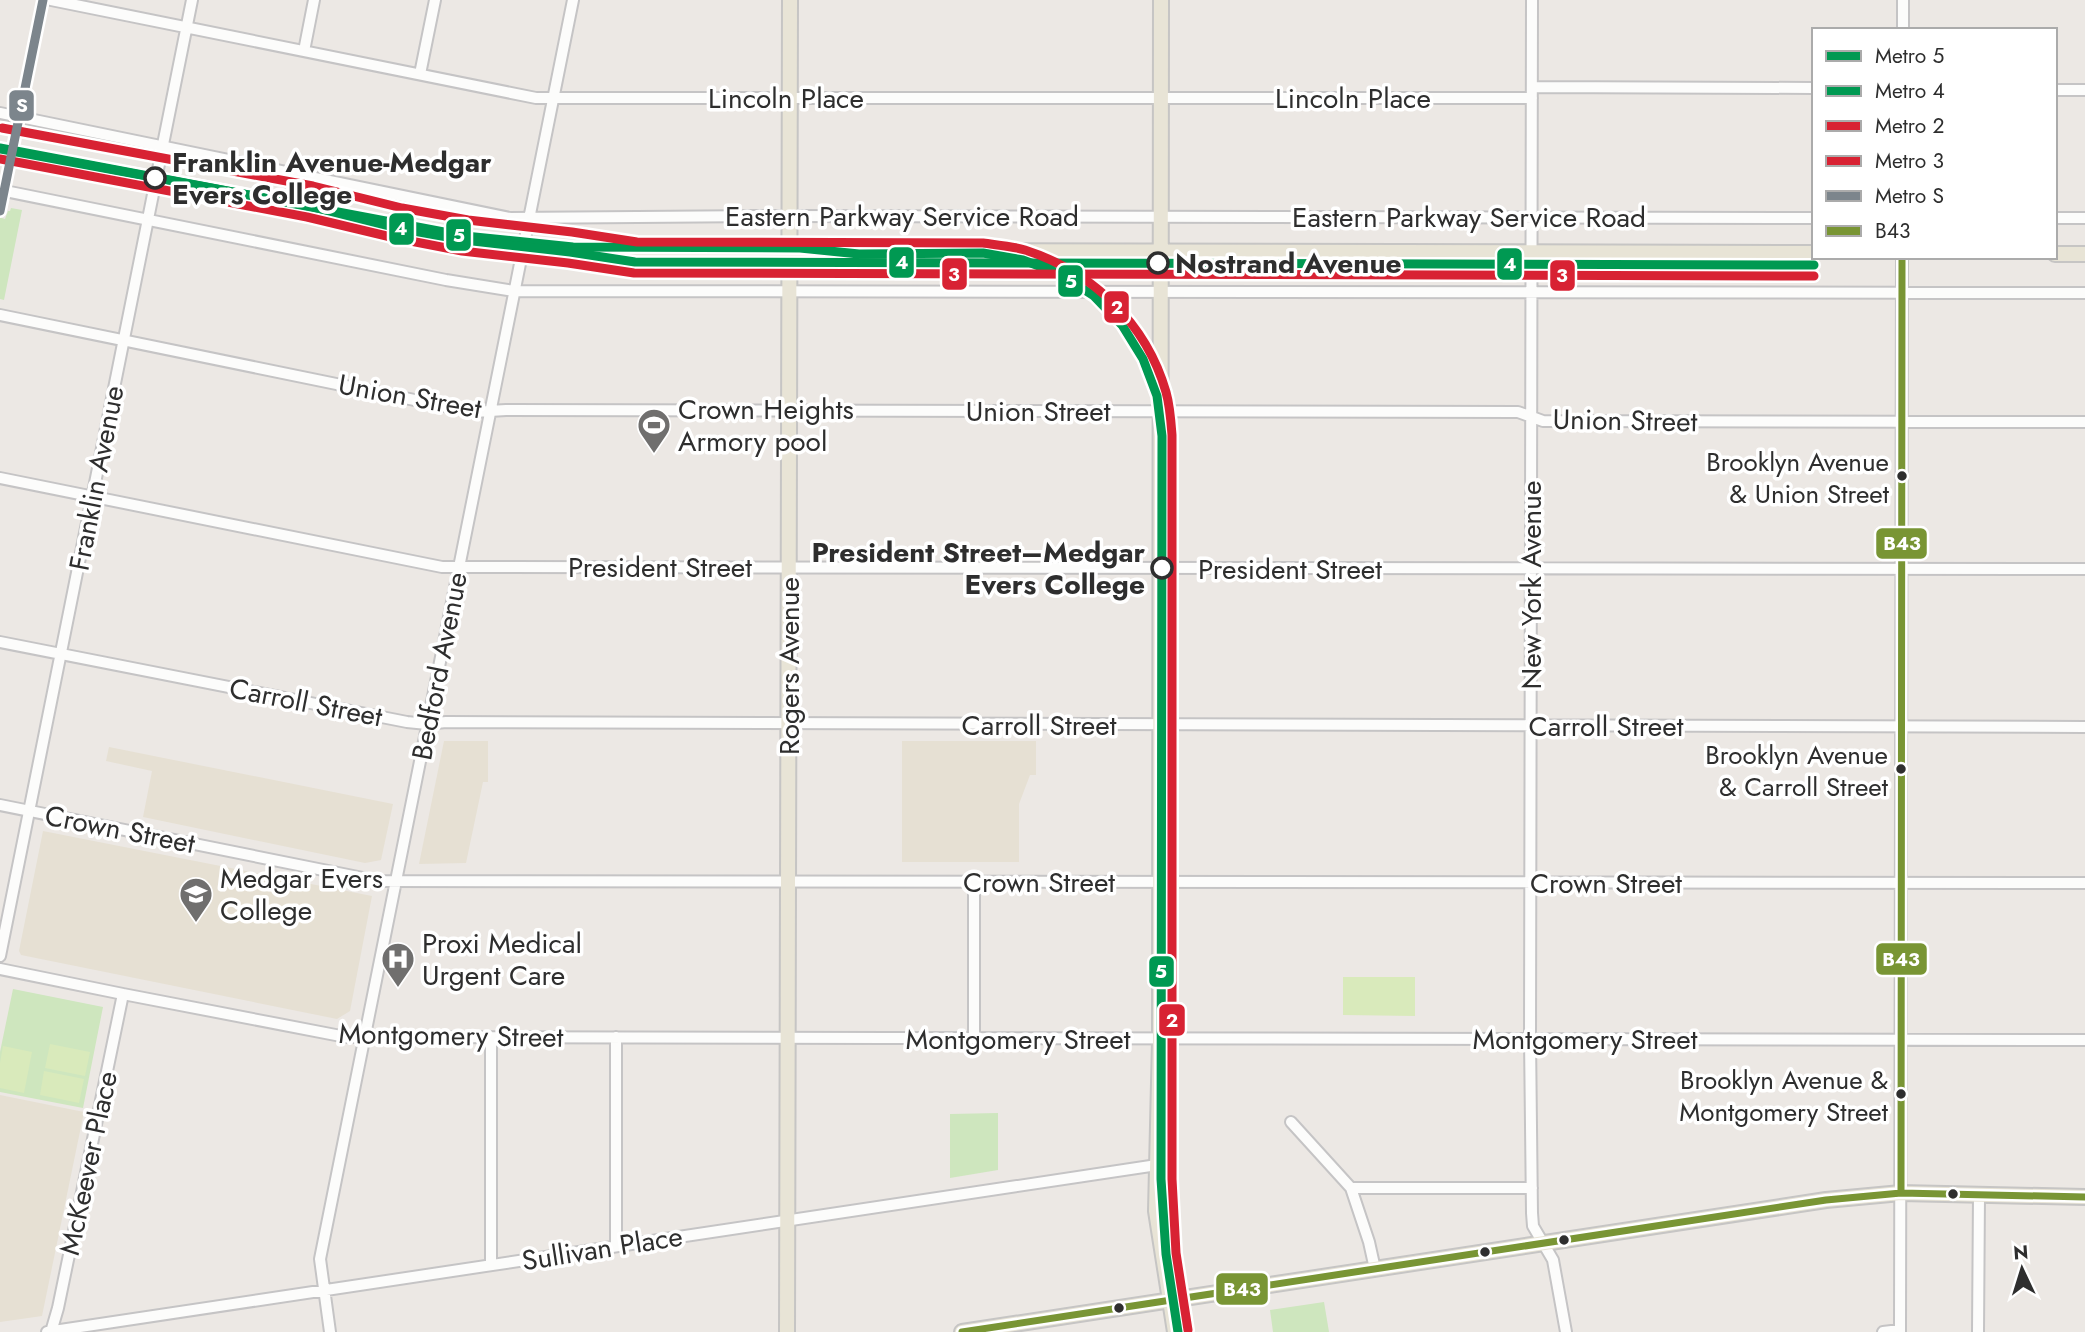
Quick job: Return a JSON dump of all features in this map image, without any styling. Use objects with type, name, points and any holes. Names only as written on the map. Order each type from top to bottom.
[{"type":"main road","name":"Rogers Avenue","points":[[787,1332],[790,0]]},
{"type":"main road","points":[[1161,0],[1160,1040],[1156,1211],[1175,1332]]},
{"type":"main road","points":[[0,150],[468,244],[523,250],[1812,253]]},
{"type":"main road","points":[[2057,254],[2085,254]]},
{"type":"main road","points":[[962,1332],[1826,1200],[1901,1193],[2085,1197]]},
{"type":"street","name":"Lincoln Place","points":[[51,0],[536,98],[1161,98],[1812,88]]},
{"type":"street","name":"Franklin Avenue","points":[[0,956],[191,0]]},
{"type":"street","points":[[304,51],[314,0]]},
{"type":"street","points":[[420,74],[435,0]]},
{"type":"street","name":"Bedford Avenue","points":[[330,1332],[320,1259],[573,0]]},
{"type":"street","name":"New York Avenue","points":[[1532,0],[1532,1188],[1533,1226],[1553,1260],[1566,1332]]},
{"type":"street","points":[[1903,0],[1903,28]]},
{"type":"street","points":[[2057,90],[2085,90]]},
{"type":"street","name":"Eastern Parkway Service Road","points":[[0,113],[510,218],[1812,218]]},
{"type":"street","points":[[0,190],[446,280],[514,290],[2085,293]]},
{"type":"street","points":[[2057,218],[2085,218]]},
{"type":"street","points":[[1884,1332],[1900,1331],[1902,259]]},
{"type":"street","name":"Union Street","points":[[0,315],[473,412],[1518,412],[1543,421],[2085,422]]},
{"type":"street","name":"President Street","points":[[0,478],[442,567],[2085,569]]},
{"type":"street","name":"Carroll Street","points":[[0,642],[427,724],[2085,727]]},
{"type":"street","name":"Crown Street","points":[[0,805],[378,881],[2085,883]]},
{"type":"street","points":[[974,882],[974,1038]]},
{"type":"street","name":"Montgomery Street","points":[[0,968],[122,994],[346,1037],[364,1038],[2085,1040]]},
{"type":"street","name":"McKeever Place","points":[[50,1332],[58,1308],[122,994]]},
{"type":"street","points":[[491,1037],[491,1265]]},
{"type":"street","points":[[616,1037],[616,1246]]},
{"type":"street","points":[[1291,1122],[1351,1188],[1375,1269]]},
{"type":"street","name":"Sullivan Place","points":[[50,1332],[1157,1165]]},
{"type":"street","points":[[1351,1188],[1532,1188]]},
{"type":"street","points":[[1978,1332],[1979,1195]]},
{"type":"shaded area","name":"Medgar Evers College","points":[[444,741],[488,741],[488,782],[483,782],[466,863],[419,864]]},
{"type":"shaded area","points":[[902,741],[1036,741],[1036,775],[1030,775],[1019,804],[1019,862],[902,862]]},
{"type":"shaded area","name":"Medgar Evers College","points":[[109,747],[393,804],[381,860],[365,863],[143,817],[152,771],[106,761]]},
{"type":"shaded area","name":"Medgar Evers College","points":[[43,831],[372,896],[350,1011],[337,1019],[21,955],[19,951]]},
{"type":"shaded area","points":[[0,1095],[84,1112],[42,1316],[0,1322]]},
{"type":"green space","points":[[0,206],[3,210],[2,218],[5,219],[11,208],[22,210],[4,300],[0,299]]},
{"type":"green space","points":[[1343,977],[1415,977],[1415,1016],[1343,1015]]},
{"type":"green space","points":[[13,989],[103,1007],[83,1108],[0,1092],[0,1052]]},
{"type":"green space","points":[[50,1044],[90,1052],[85,1076],[45,1068]]},
{"type":"green space","points":[[3,1046],[32,1052],[24,1093],[0,1088]]},
{"type":"green space","points":[[44,1071],[84,1079],[79,1103],[40,1095]]},
{"type":"green space","points":[[998,1113],[998,1170],[950,1178],[950,1114]]},
{"type":"green space","points":[[1324,1302],[1329,1332],[1273,1332],[1270,1310]]},
{"type":"metro line","name":"S","points":[[0,211],[43,0]]},
{"type":"metro line","name":"2","points":[[2,128],[313,186],[402,208],[468,220],[637,242],[983,243],[1010,247],[1025,250],[1073,272],[1114,303],[1131,323],[1157,367],[1167,397],[1172,430],[1172,1179],[1176,1253],[1188,1330]]},
{"type":"metro line","name":"5","points":[[0,148],[465,236],[573,247],[800,248],[859,254],[983,253],[1023,260],[1060,274],[1094,296],[1122,325],[1143,359],[1157,396],[1162,436],[1161,1179],[1166,1254],[1178,1332]]},
{"type":"metro line","name":"4","points":[[0,149],[309,206],[397,228],[464,240],[635,262],[1814,265]]},
{"type":"metro line","name":"3","points":[[0,159],[307,217],[462,251],[634,273],[1814,276]]},
{"type":"transit line","name":"B43","points":[[1901,1193],[1902,259]]},
{"type":"transit line","name":"B43","points":[[962,1332],[1826,1200],[1901,1193],[2085,1197]]},
{"type":"place","name":"Franklin Avenue-Medgar Evers College","points":[[155,178]]},
{"type":"place","name":"Nostrand Avenue","points":[[1158,263]]},
{"type":"place","name":"Crown Heights Armory pool","points":[[654,455]]},
{"type":"place","name":"Brooklyn Avenue & Union Street","points":[[1902,476]]},
{"type":"place","name":"President Street–Medgar Evers College","points":[[1162,568]]},
{"type":"place","name":"Brooklyn Avenue & Carroll Street","points":[[1901,769]]},
{"type":"place","name":"Medgar Evers College","points":[[196,924]]},
{"type":"place","name":"Proxi Medical Urgent Care","points":[[398,989]]},
{"type":"place","name":"Brooklyn Avenue & Montgomery Street","points":[[1901,1094]]}]
